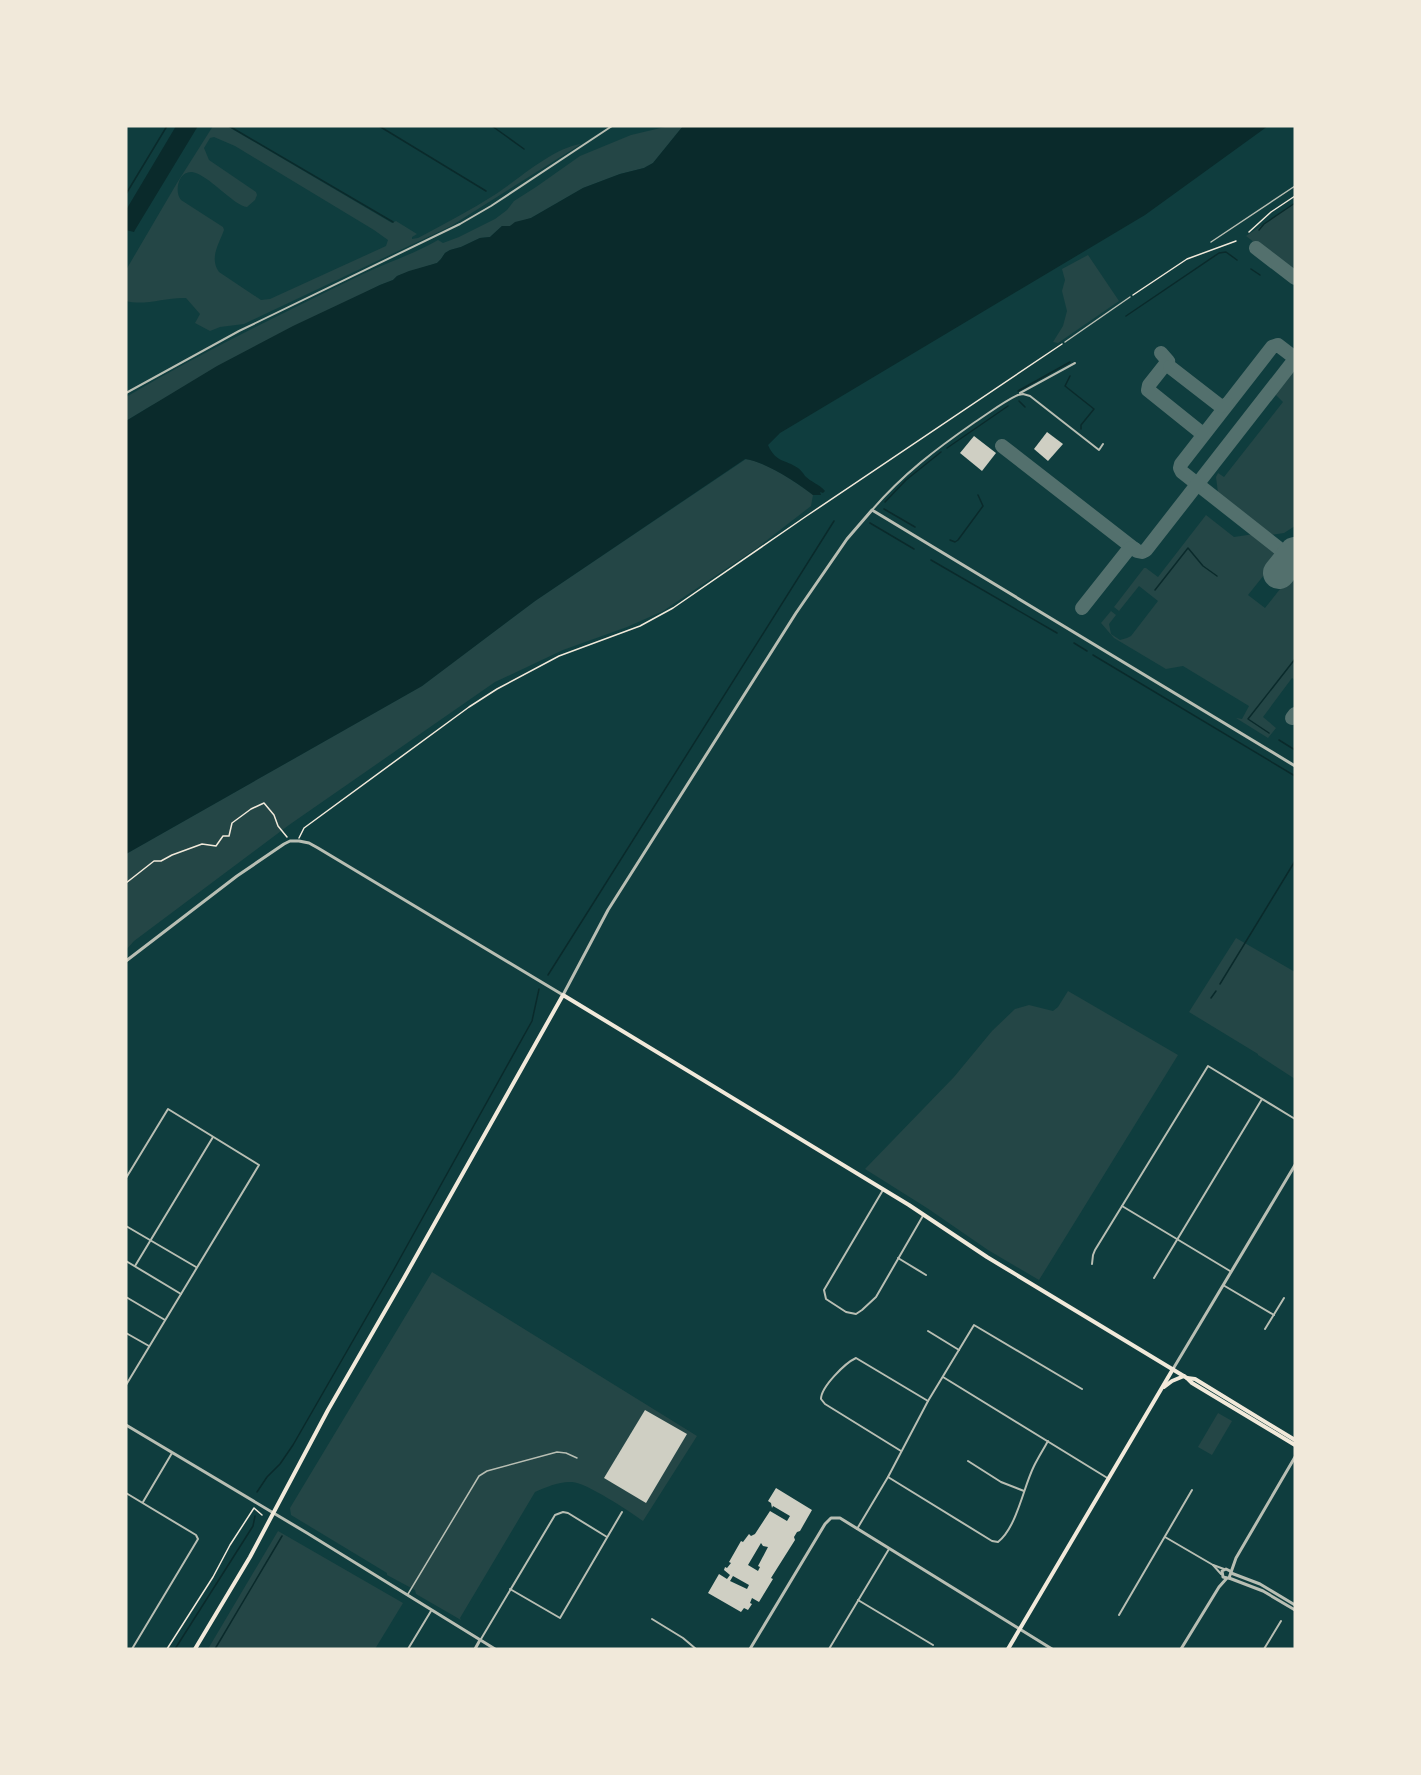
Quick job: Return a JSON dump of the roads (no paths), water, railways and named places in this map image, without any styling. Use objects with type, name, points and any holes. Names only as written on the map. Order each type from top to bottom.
[{"type":"main road","points":[[195,1649],[250,1557],[328,1410],[403,1281],[563,994],[924,1214],[987,1257],[1295,1445]]},
{"type":"main road","points":[[1008,1649],[1173,1369]]},
{"type":"main road","points":[[1160,1391],[1172,1381],[1186,1377],[1195,1379],[1295,1440]]},
{"type":"street","points":[[126,393],[239,331],[460,224],[612,126]]},
{"type":"street","points":[[126,961],[267,855],[290,841],[299,841],[309,843],[367,876],[563,994],[608,910],[790,622],[842,546],[872,510],[924,458],[1016,396],[1075,363]]},
{"type":"street","points":[[1016,396],[1023,394],[1030,396],[1099,450],[1103,444]]},
{"type":"street","points":[[872,510],[1295,766]]},
{"type":"street","points":[[1092,1264],[1093,1255],[1208,1066],[1295,1119]]},
{"type":"street","points":[[1154,1278],[1262,1099]]},
{"type":"street","points":[[126,1178],[168,1109],[260,1165],[126,1385]]},
{"type":"street","points":[[135,1266],[213,1137]]},
{"type":"street","points":[[1173,1369],[1295,1165]]},
{"type":"street","points":[[883,1190],[825,1287],[826,1299],[854,1314],[862,1310],[876,1297],[924,1214]]},
{"type":"street","points":[[1122,1206],[1231,1271]]},
{"type":"street","points":[[126,1226],[196,1268]]},
{"type":"street","points":[[898,1258],[926,1275]]},
{"type":"street","points":[[126,1261],[181,1294]]},
{"type":"street","points":[[1223,1285],[1274,1315]]},
{"type":"street","points":[[126,1297],[165,1320]]},
{"type":"street","points":[[1265,1329],[1284,1298]]},
{"type":"street","points":[[857,1529],[888,1477],[928,1401],[974,1325],[1082,1389]]},
{"type":"street","points":[[928,1330],[959,1350]]},
{"type":"street","points":[[126,1333],[149,1346]]},
{"type":"street","points":[[901,1451],[822,1402],[820,1396],[839,1372],[856,1358],[928,1401]]},
{"type":"street","points":[[943,1377],[1109,1479]]},
{"type":"street","points":[[126,1425],[495,1649]]},
{"type":"street","points":[[888,1477],[992,1541],[998,1542],[1010,1526],[1034,1466],[1048,1442]]},
{"type":"street","points":[[143,1502],[172,1453]]},
{"type":"street","points":[[1181,1649],[1219,1587],[1228,1578],[1236,1558],[1295,1457]]},
{"type":"street","points":[[968,1461],[1001,1482],[1024,1491]]},
{"type":"street","points":[[1119,1615],[1192,1490]]},
{"type":"street","points":[[126,1493],[196,1535],[198,1539],[132,1649]]},
{"type":"street","points":[[510,1589],[560,1618],[622,1512]]},
{"type":"street","points":[[475,1649],[552,1519],[559,1513],[568,1513],[607,1537]]},
{"type":"street","points":[[750,1649],[825,1524],[831,1518],[840,1518],[1052,1649]]},
{"type":"street","points":[[1165,1537],[1213,1565],[1260,1584],[1295,1605]]},
{"type":"street","points":[[829,1649],[888,1549]]},
{"type":"street","points":[[1219,1587],[1225,1569],[1236,1558]]},
{"type":"street","points":[[1213,1565],[1222,1575],[1263,1591],[1295,1610]]},
{"type":"street","points":[[858,1600],[933,1645]]},
{"type":"street","points":[[408,1649],[432,1610]]},
{"type":"street","points":[[652,1619],[696,1649]]},
{"type":"street","points":[[1264,1649],[1281,1621]]},
{"type":"lane","points":[[1211,242],[1295,186]]},
{"type":"lane","points":[[1065,342],[1130,297]]},
{"type":"lane","points":[[407,1594],[479,1476],[488,1471],[556,1452],[577,1458]]},
{"type":"waterway","points":[[126,194],[167,126]]},
{"type":"waterway","points":[[229,126],[393,222]]},
{"type":"waterway","points":[[379,126],[486,191]]},
{"type":"waterway","points":[[492,126],[524,149]]},
{"type":"waterway","points":[[1259,230],[1264,224],[1295,203]]},
{"type":"waterway","points":[[1126,316],[1219,253],[1226,252],[1237,260]]},
{"type":"waterway","points":[[1251,269],[1260,275]]},
{"type":"waterway","points":[[1018,391],[1070,362]]},
{"type":"waterway","points":[[1070,376],[1065,386],[1094,409],[1081,425],[1081,429]]},
{"type":"waterway","points":[[1019,401],[1025,407]]},
{"type":"waterway","points":[[947,448],[1008,406]]},
{"type":"waterway","points":[[885,502],[906,480],[941,452]]},
{"type":"waterway","points":[[950,540],[955,542],[958,540],[983,506],[978,495]]},
{"type":"waterway","points":[[884,509],[915,527]]},
{"type":"waterway","points":[[548,975],[834,521]]},
{"type":"waterway","points":[[870,523],[914,549]]},
{"type":"waterway","points":[[1155,590],[1188,548],[1203,566],[1217,576]]},
{"type":"waterway","points":[[931,560],[1057,633]]},
{"type":"waterway","points":[[1074,643],[1087,651]]},
{"type":"waterway","points":[[1093,655],[1295,776]]},
{"type":"waterway","points":[[1269,733],[1248,719],[1295,659]]},
{"type":"waterway","points":[[1279,740],[1295,750]]},
{"type":"waterway","points":[[1220,984],[1295,861]]},
{"type":"waterway","points":[[257,1492],[293,1445],[393,1271],[532,1021],[539,989]]},
{"type":"waterway","points":[[1211,998],[1216,991]]},
{"type":"waterway","points":[[175,1649],[253,1526],[255,1516]]},
{"type":"waterway","points":[[215,1649],[282,1536]]}]
